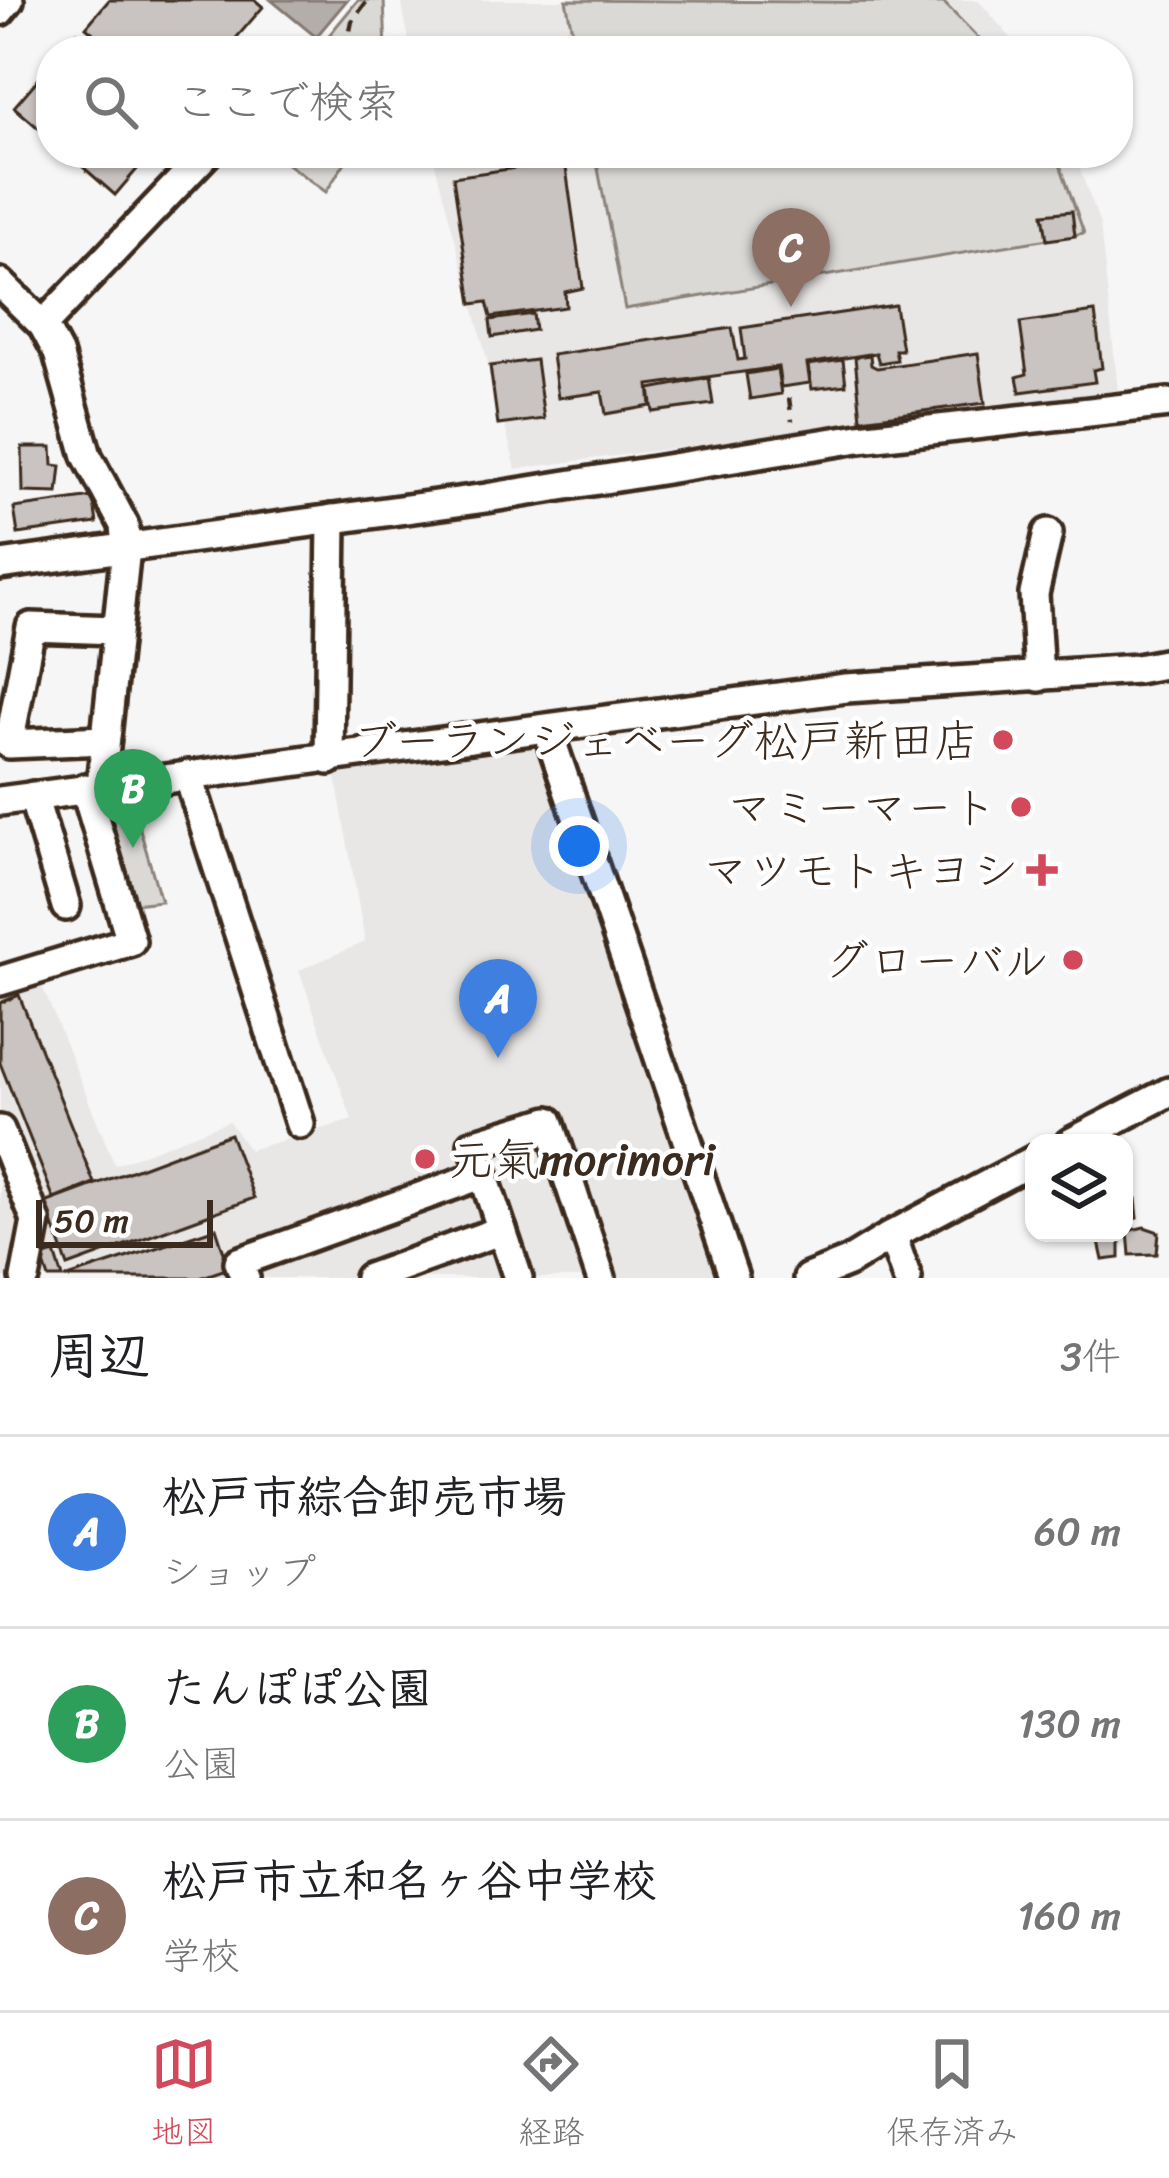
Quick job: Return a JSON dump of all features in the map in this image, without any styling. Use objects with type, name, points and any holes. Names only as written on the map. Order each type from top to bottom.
[{"type":"street","points":[[0,11],[9,0]]},
{"type":"street","points":[[43,326],[193,168]]},
{"type":"street","points":[[0,284],[43,326],[58,353],[87,456],[124,525],[126,548],[105,740],[93,786],[131,941],[0,980]]},
{"type":"street","points":[[0,565],[880,435],[1169,403]]},
{"type":"street","points":[[329,760],[332,519]]},
{"type":"street","points":[[1039,676],[1034,594],[1048,533]]},
{"type":"street","points":[[105,740],[9,744],[31,627],[116,630]]},
{"type":"street","points":[[0,801],[846,688],[1169,663]]},
{"type":"street","points":[[548,730],[734,1278]]},
{"type":"street","points":[[188,775],[300,1124]]},
{"type":"street","points":[[33,796],[66,905]]},
{"type":"street","points":[[1087,1134],[1169,1092]]},
{"type":"street","points":[[518,1278],[473,1144],[549,1121],[601,1278]]},
{"type":"street","points":[[0,1130],[36,1221],[25,1278]]},
{"type":"street","points":[[808,1278],[848,1262],[1025,1165]]},
{"type":"street","points":[[245,1278],[239,1262],[484,1174]]},
{"type":"street","points":[[369,1278],[502,1230]]},
{"type":"street","points":[[892,1234],[907,1278]]},
{"type":"path","points":[[349,36],[352,21],[368,0]]},
{"type":"path","points":[[789,398],[794,439]]},
{"type":"shaded area","points":[[271,0],[347,0],[315,36]]},
{"type":"shaded area","points":[[358,0],[384,0],[385,36],[328,36]]},
{"type":"shaded area","points":[[401,0],[978,0],[1009,36],[408,36]]},
{"type":"shaded area","points":[[566,0],[944,3],[976,36],[573,36]]},
{"type":"shaded area","points":[[293,168],[341,168],[326,192]]},
{"type":"shaded area","points":[[436,168],[1079,168],[1100,224],[1118,390],[516,469]]},
{"type":"shaded area","points":[[598,168],[1061,168],[1084,233],[625,309]]},
{"type":"shaded area","points":[[560,741],[738,1278],[0,1278],[0,997],[42,986],[115,1165],[229,1121],[249,1150],[352,1120],[299,970],[365,942],[335,773]]},
{"type":"shaded area","points":[[129,792],[161,901],[133,904],[107,796]]},
{"type":"building","points":[[109,0],[255,0],[263,7],[238,36],[96,36],[86,27]]},
{"type":"building","points":[[36,81],[36,126],[14,107]]},
{"type":"building","points":[[84,168],[138,168],[115,195]]},
{"type":"building","points":[[516,168],[566,168],[583,288],[565,292],[566,307],[491,317],[487,302],[472,304],[453,177]]},
{"type":"building","points":[[1072,211],[1075,236],[1047,240],[1043,214]]},
{"type":"building","points":[[895,305],[902,350],[895,350],[897,360],[879,363],[876,353],[807,364],[810,383],[781,387],[778,367],[649,385],[651,406],[606,414],[602,392],[558,398],[552,355],[732,328],[738,360],[745,359],[741,328]]},
{"type":"building","points":[[1095,312],[1102,368],[1093,370],[1095,382],[1020,392],[1017,377],[1027,374],[1020,323]]},
{"type":"building","points":[[533,314],[535,330],[492,337],[490,320]]},
{"type":"building","points":[[978,353],[985,403],[861,419],[855,357],[870,355],[871,365],[877,368]]},
{"type":"building","points":[[536,360],[544,419],[498,425],[490,366]]},
{"type":"building","points":[[843,360],[846,385],[812,389],[808,365]]},
{"type":"building","points":[[777,369],[781,394],[750,399],[746,374]]},
{"type":"building","points":[[709,378],[713,404],[653,412],[650,389]]},
{"type":"building","points":[[22,447],[52,447],[53,465],[61,466],[58,493],[23,492]]},
{"type":"building","points":[[93,497],[97,523],[18,534],[14,508]]},
{"type":"building","points":[[19,995],[94,1183],[54,1199],[0,1063],[0,1003]]},
{"type":"building","points":[[230,1134],[254,1198],[68,1266],[45,1203]]},
{"type":"building","points":[[1144,1227],[1159,1232],[1157,1254],[1130,1255],[1133,1230]]},
{"type":"building","points":[[216,1228],[229,1268],[200,1278],[65,1278]]},
{"type":"building","points":[[1099,1242],[1120,1242],[1120,1258],[1103,1260]]},
{"type":"building","points":[[55,1253],[63,1278],[49,1278],[42,1257]]},
{"type":"place","name":"松戸市立和名ヶ谷中学校","points":[[791,307]]},
{"type":"place","name":"ブーランジェベーグ松戸新田店","points":[[1003,740]]},
{"type":"place","name":"マミーマート","points":[[1021,807]]},
{"type":"place","name":"たんぽぽ公園","points":[[133,848]]},
{"type":"place","name":"マツモトキヨシ","points":[[1042,870]]},
{"type":"place","name":"グローバル","points":[[1073,960]]},
{"type":"place","name":"松戸市綜合卸売市場","points":[[498,1058]]},
{"type":"place","name":"元氣morimori","points":[[425,1159]]}]
